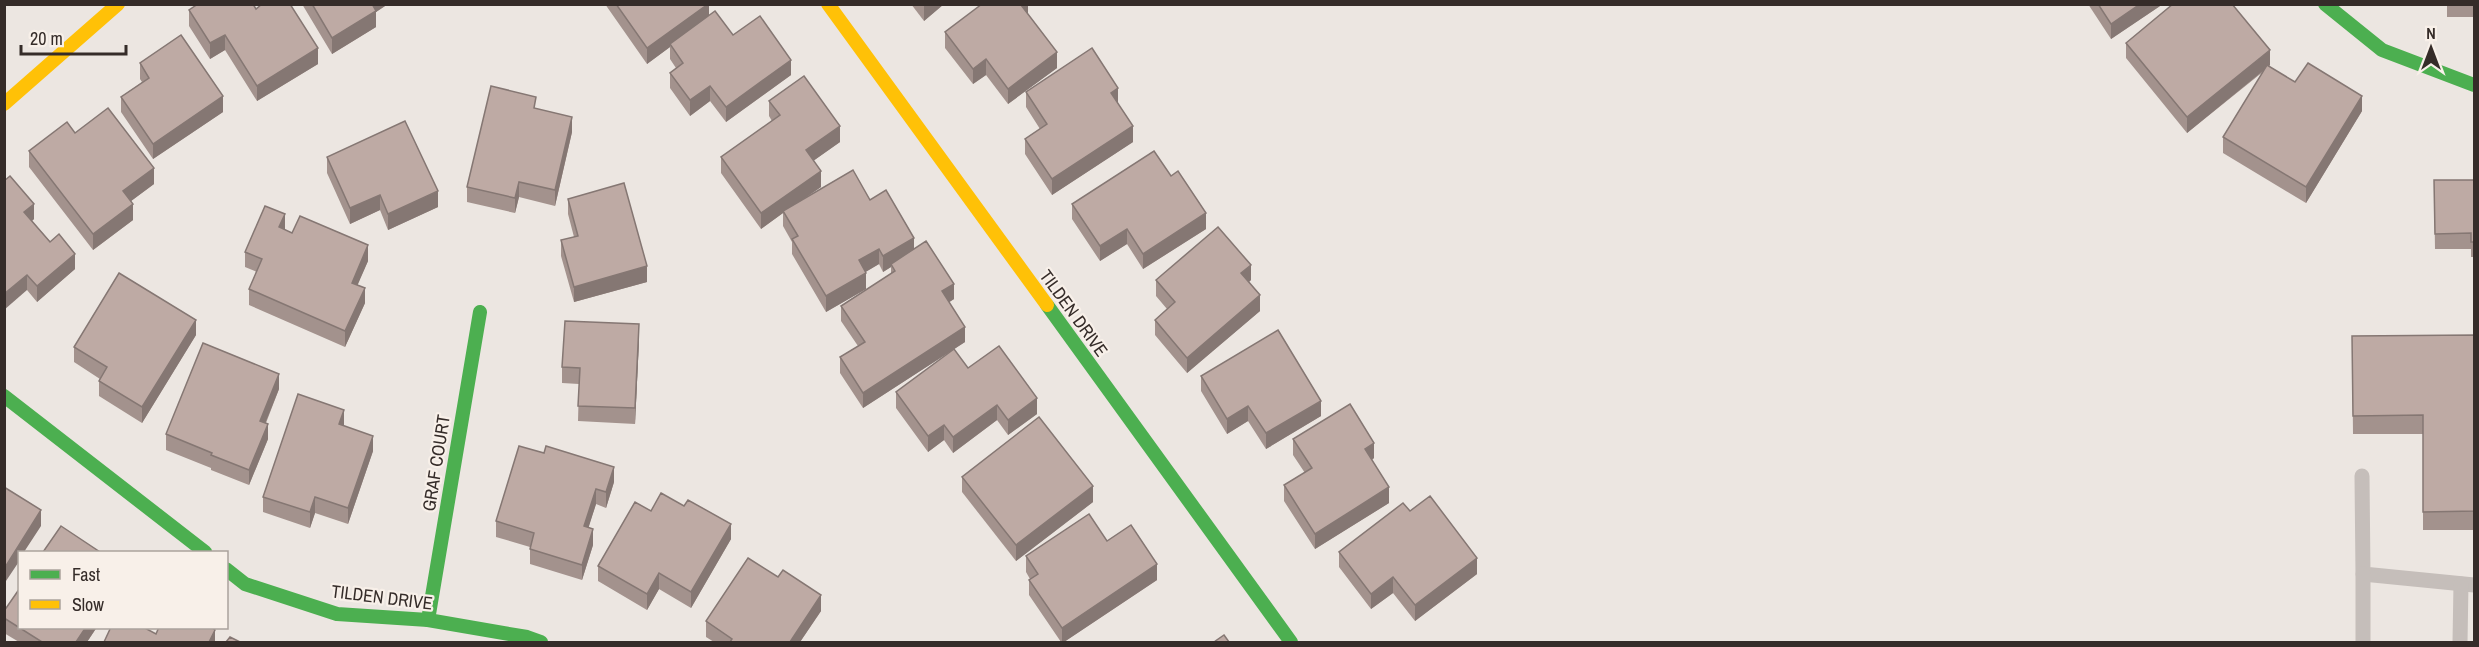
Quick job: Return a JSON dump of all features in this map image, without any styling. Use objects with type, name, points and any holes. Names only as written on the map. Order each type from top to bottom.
[{"type":"street","points":[[4,104],[117,4]]},
{"type":"street","name":"TILDEN DRIVE","points":[[828,4],[1291,642]]},
{"type":"street","points":[[2325,4],[2382,50],[2475,85]]},
{"type":"street","name":"GRAF COURT","points":[[428,620],[480,312]]},
{"type":"street","points":[[4,396],[204,551]]},
{"type":"street","name":"TILDEN DRIVE","points":[[228,571],[245,584],[337,614],[428,620],[527,637],[541,642]]},
{"type":"lane","points":[[2362,476],[2363,642]]},
{"type":"lane","points":[[2363,574],[2468,584],[2460,642]]},
{"type":"building","points":[[198,4],[253,4],[256,9],[262,4],[290,4],[318,48],[257,86],[225,35],[210,43],[189,10]]},
{"type":"building","points":[[312,4],[372,4],[376,11],[332,38]]},
{"type":"building","points":[[616,4],[708,4],[647,48]]},
{"type":"building","points":[[982,4],[1021,4],[1057,52],[1008,89],[986,59],[973,69],[945,32]]},
{"type":"building","points":[[2098,4],[2140,4],[2111,24]]},
{"type":"building","points":[[2173,4],[2232,4],[2270,50],[2187,117],[2126,43]]},
{"type":"building","points":[[715,11],[733,35],[760,16],[791,60],[726,107],[710,86],[690,100],[670,73],[683,63],[670,44]]},
{"type":"building","points":[[181,35],[223,96],[153,144],[121,97],[149,78],[140,63]]},
{"type":"building","points":[[1092,48],[1118,88],[1111,93],[1133,126],[1052,179],[1025,139],[1047,124],[1026,92]]},
{"type":"building","points":[[2308,63],[2362,96],[2306,187],[2223,137],[2267,65],[2295,82]]},
{"type":"building","points":[[804,76],[840,126],[806,150],[821,171],[761,213],[721,157],[780,115],[769,101]]},
{"type":"building","points":[[491,86],[536,97],[534,108],[572,117],[555,190],[519,182],[515,198],[467,187]]},
{"type":"building","points":[[108,108],[154,168],[123,191],[133,204],[93,234],[29,151],[67,122],[75,133]]},
{"type":"building","points":[[405,121],[438,191],[388,214],[380,195],[350,208],[327,157]]},
{"type":"building","points":[[1154,151],[1171,176],[1178,171],[1206,213],[1143,254],[1127,229],[1100,246],[1072,204]]},
{"type":"building","points":[[853,170],[870,200],[886,190],[914,238],[883,256],[879,249],[859,260],[866,273],[826,296],[792,239],[798,236],[783,211]]},
{"type":"building","points":[[10,176],[34,204],[24,212],[50,242],[59,234],[75,254],[37,286],[27,275],[4,294],[4,181]]},
{"type":"building","points":[[2434,180],[2475,180],[2475,242],[2471,242],[2471,233],[2435,234]]},
{"type":"building","points":[[624,183],[647,266],[574,287],[561,240],[578,236],[568,199]]},
{"type":"building","points":[[265,206],[285,214],[279,227],[292,233],[300,216],[368,245],[352,283],[365,288],[345,331],[249,289],[262,259],[245,252]]},
{"type":"building","points":[[1218,227],[1251,265],[1241,273],[1260,295],[1187,358],[1155,320],[1175,302],[1156,280]]},
{"type":"building","points":[[926,241],[954,284],[942,291],[965,327],[863,393],[840,357],[865,342],[841,306],[895,271],[891,264]]},
{"type":"building","points":[[119,273],[196,320],[142,407],[99,381],[107,367],[74,347]]},
{"type":"building","points":[[565,321],[639,324],[635,408],[578,406],[580,368],[562,367]]},
{"type":"building","points":[[1278,330],[1321,401],[1266,433],[1248,406],[1227,419],[1201,376]]},
{"type":"building","points":[[2475,335],[2475,511],[2423,512],[2423,415],[2353,416],[2352,336]]},
{"type":"building","points":[[203,343],[279,374],[260,421],[268,424],[249,470],[166,434]]},
{"type":"building","points":[[999,346],[1037,398],[1008,420],[997,405],[953,437],[944,425],[928,436],[896,392],[954,349],[968,368]]},
{"type":"building","points":[[298,394],[344,410],[339,424],[373,436],[348,508],[315,497],[310,512],[263,497]]},
{"type":"building","points":[[1350,404],[1374,443],[1365,449],[1389,487],[1315,534],[1284,485],[1312,468],[1293,439]]},
{"type":"building","points":[[1039,417],[1093,486],[1016,545],[962,477]]},
{"type":"building","points":[[519,446],[544,453],[546,446],[614,467],[606,492],[596,489],[584,526],[593,529],[582,565],[530,549],[534,533],[496,521]]},
{"type":"building","points":[[4,487],[41,510],[4,569]]},
{"type":"building","points":[[661,493],[684,506],[688,500],[731,524],[691,592],[659,573],[647,594],[598,566],[635,502],[651,511]]},
{"type":"building","points":[[1430,496],[1477,558],[1415,605],[1393,577],[1371,594],[1339,552],[1403,503],[1410,511]]},
{"type":"building","points":[[1089,514],[1107,541],[1131,525],[1157,564],[1062,628],[1029,580],[1038,574],[1026,556]]},
{"type":"building","points":[[61,526],[98,551],[44,551]]},
{"type":"building","points":[[748,558],[778,577],[783,570],[821,595],[790,642],[730,642],[732,639],[706,621]]},
{"type":"building","points":[[18,591],[18,627],[4,618],[4,611]]},
{"type":"building","points":[[21,629],[85,629],[76,642],[42,642]]},
{"type":"building","points":[[110,629],[147,629],[156,634],[158,629],[215,630],[209,642],[104,642]]},
{"type":"building","points":[[1224,635],[1229,642],[1214,642]]},
{"type":"building","points":[[230,637],[240,642],[226,642]]},
{"type":"traffic: fast","points":[[2325,4],[2382,50],[2474,85]]},
{"type":"traffic: fast","points":[[1047,305],[1291,642]]},
{"type":"traffic: fast","points":[[428,620],[480,312]]},
{"type":"traffic: fast","points":[[4,396],[204,551]]},
{"type":"traffic: fast","points":[[228,571],[245,584],[337,614],[428,620],[527,637],[541,642]]},
{"type":"traffic: slow","points":[[4,104],[118,4]]},
{"type":"traffic: slow","points":[[828,4],[1047,305]]}]
